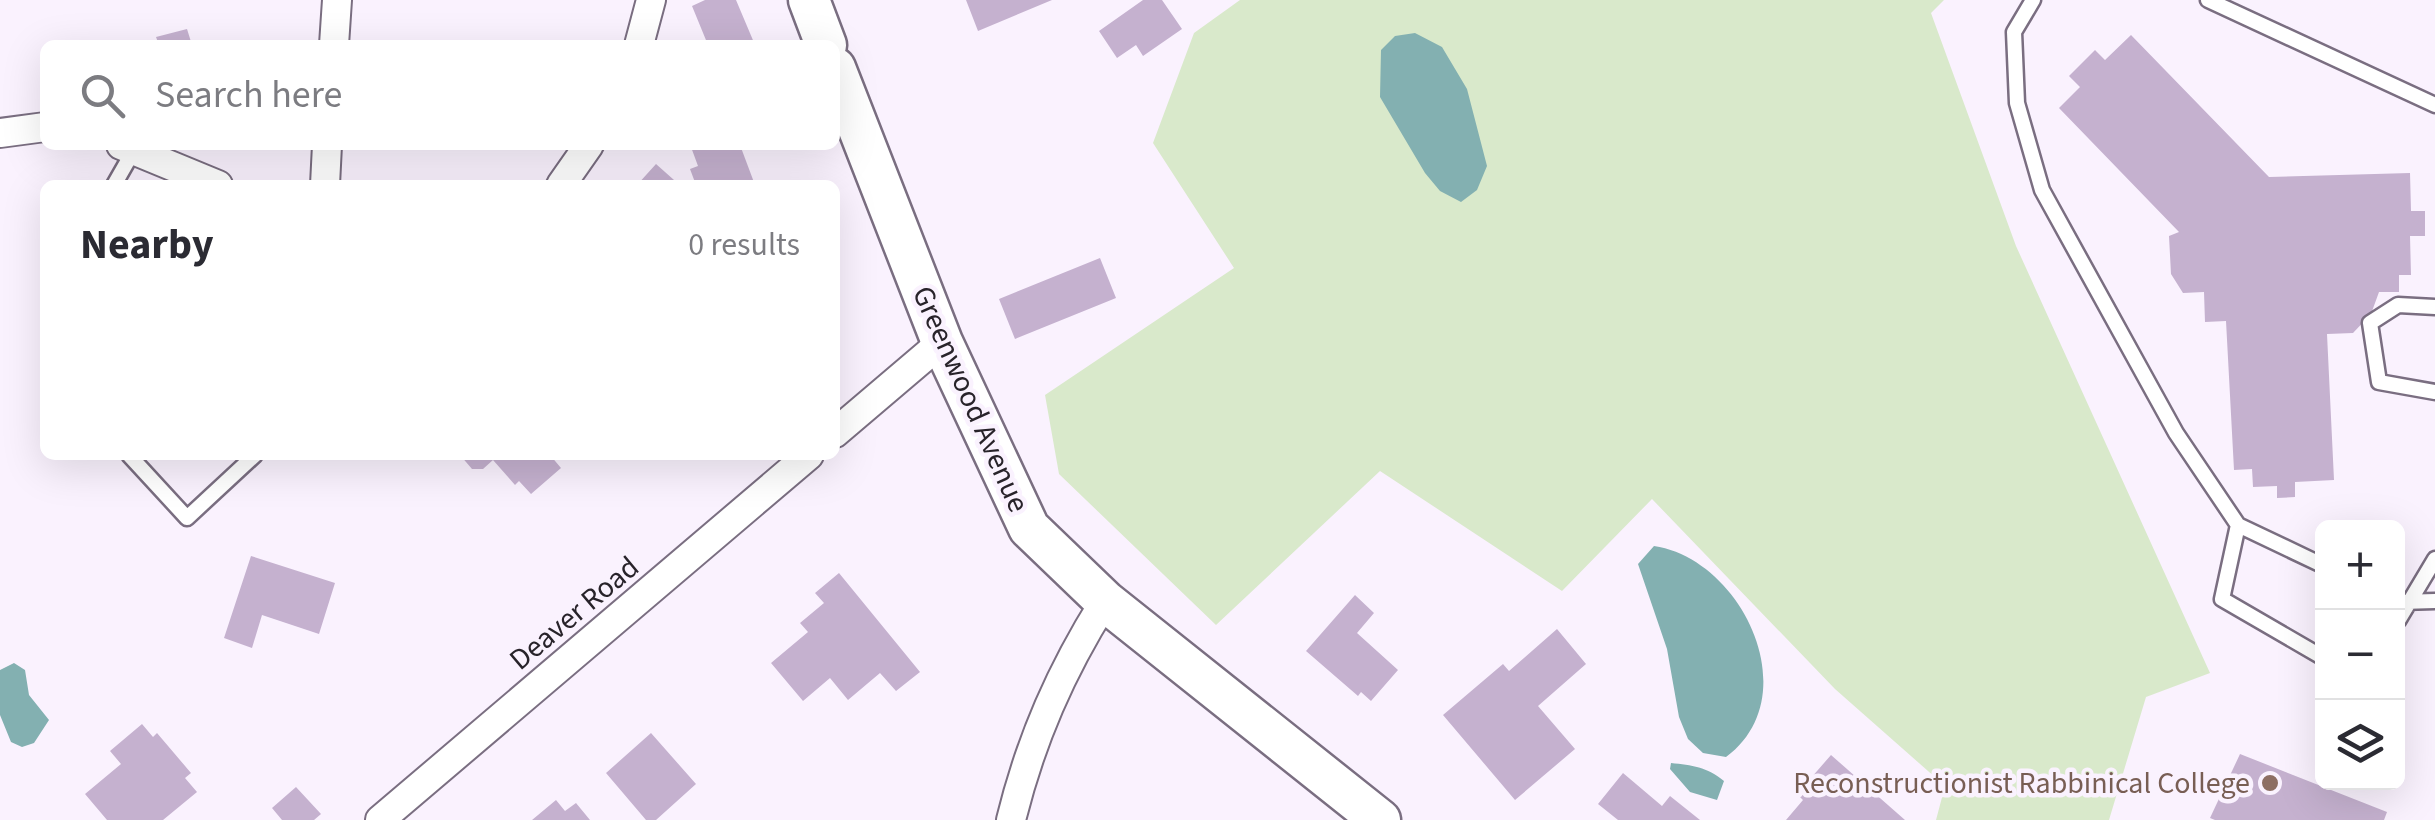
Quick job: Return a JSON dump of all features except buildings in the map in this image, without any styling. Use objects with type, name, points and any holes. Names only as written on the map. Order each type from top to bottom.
[{"type":"main road","points":[[809,0],[824,40]]},
{"type":"main road","name":"Greenwood Avenue","points":[[840,81],[942,342],[1029,528],[1105,601],[1380,820]]},
{"type":"street","points":[[334,40],[337,0]]},
{"type":"street","points":[[640,40],[651,0]]},
{"type":"street","points":[[0,133],[40,128]]},
{"type":"street","points":[[134,150],[206,180]]},
{"type":"street","points":[[325,180],[326,150]]},
{"type":"street","points":[[564,180],[586,150]]},
{"type":"street","points":[[840,429],[942,342]]},
{"type":"street","name":"Deaver Road","points":[[380,820],[803,460]]},
{"type":"street","points":[[1011,820],[1025,764],[1052,693],[1105,601]]},
{"type":"lane","points":[[2033,0],[2014,32],[2017,103],[2042,190],[2176,433],[2238,525],[2315,562]]},
{"type":"lane","points":[[2208,0],[2435,105]]},
{"type":"lane","points":[[116,180],[126,150]]},
{"type":"lane","points":[[2435,307],[2398,305],[2370,323],[2378,382],[2435,392]]},
{"type":"lane","points":[[134,460],[187,518],[250,460]]},
{"type":"lane","points":[[2238,525],[2222,599],[2315,653]]},
{"type":"lane","points":[[2405,598],[2435,559]]},
{"type":"lane","points":[[2405,602],[2435,601]]},
{"type":"shaded area","points":[[1240,0],[1944,0],[1931,13],[2016,246],[2210,673],[2146,697],[2109,820],[1936,820],[1945,786],[1835,689],[1652,499],[1562,591],[1380,471],[1216,625],[1059,474],[1045,395],[1234,268],[1153,143],[1194,33]]},
{"type":"shaded area","points":[[1415,33],[1442,47],[1467,89],[1487,166],[1477,190],[1461,202],[1440,191],[1425,173],[1380,97],[1381,50],[1395,36]]},
{"type":"shaded area","points":[[1654,546],[1686,556],[1714,576],[1737,602],[1754,634],[1762,667],[1762,700],[1750,731],[1726,757],[1703,753],[1688,739],[1679,717],[1667,649],[1638,564]]},
{"type":"shaded area","points":[[14,663],[25,670],[29,695],[49,720],[34,743],[22,747],[11,742],[0,715],[0,670]]},
{"type":"shaded area","points":[[1671,763],[1699,768],[1724,781],[1717,800],[1690,792],[1670,769]]},
{"type":"place","name":"Reconstructionist Rabbinical College","points":[[2270,783]]}]
